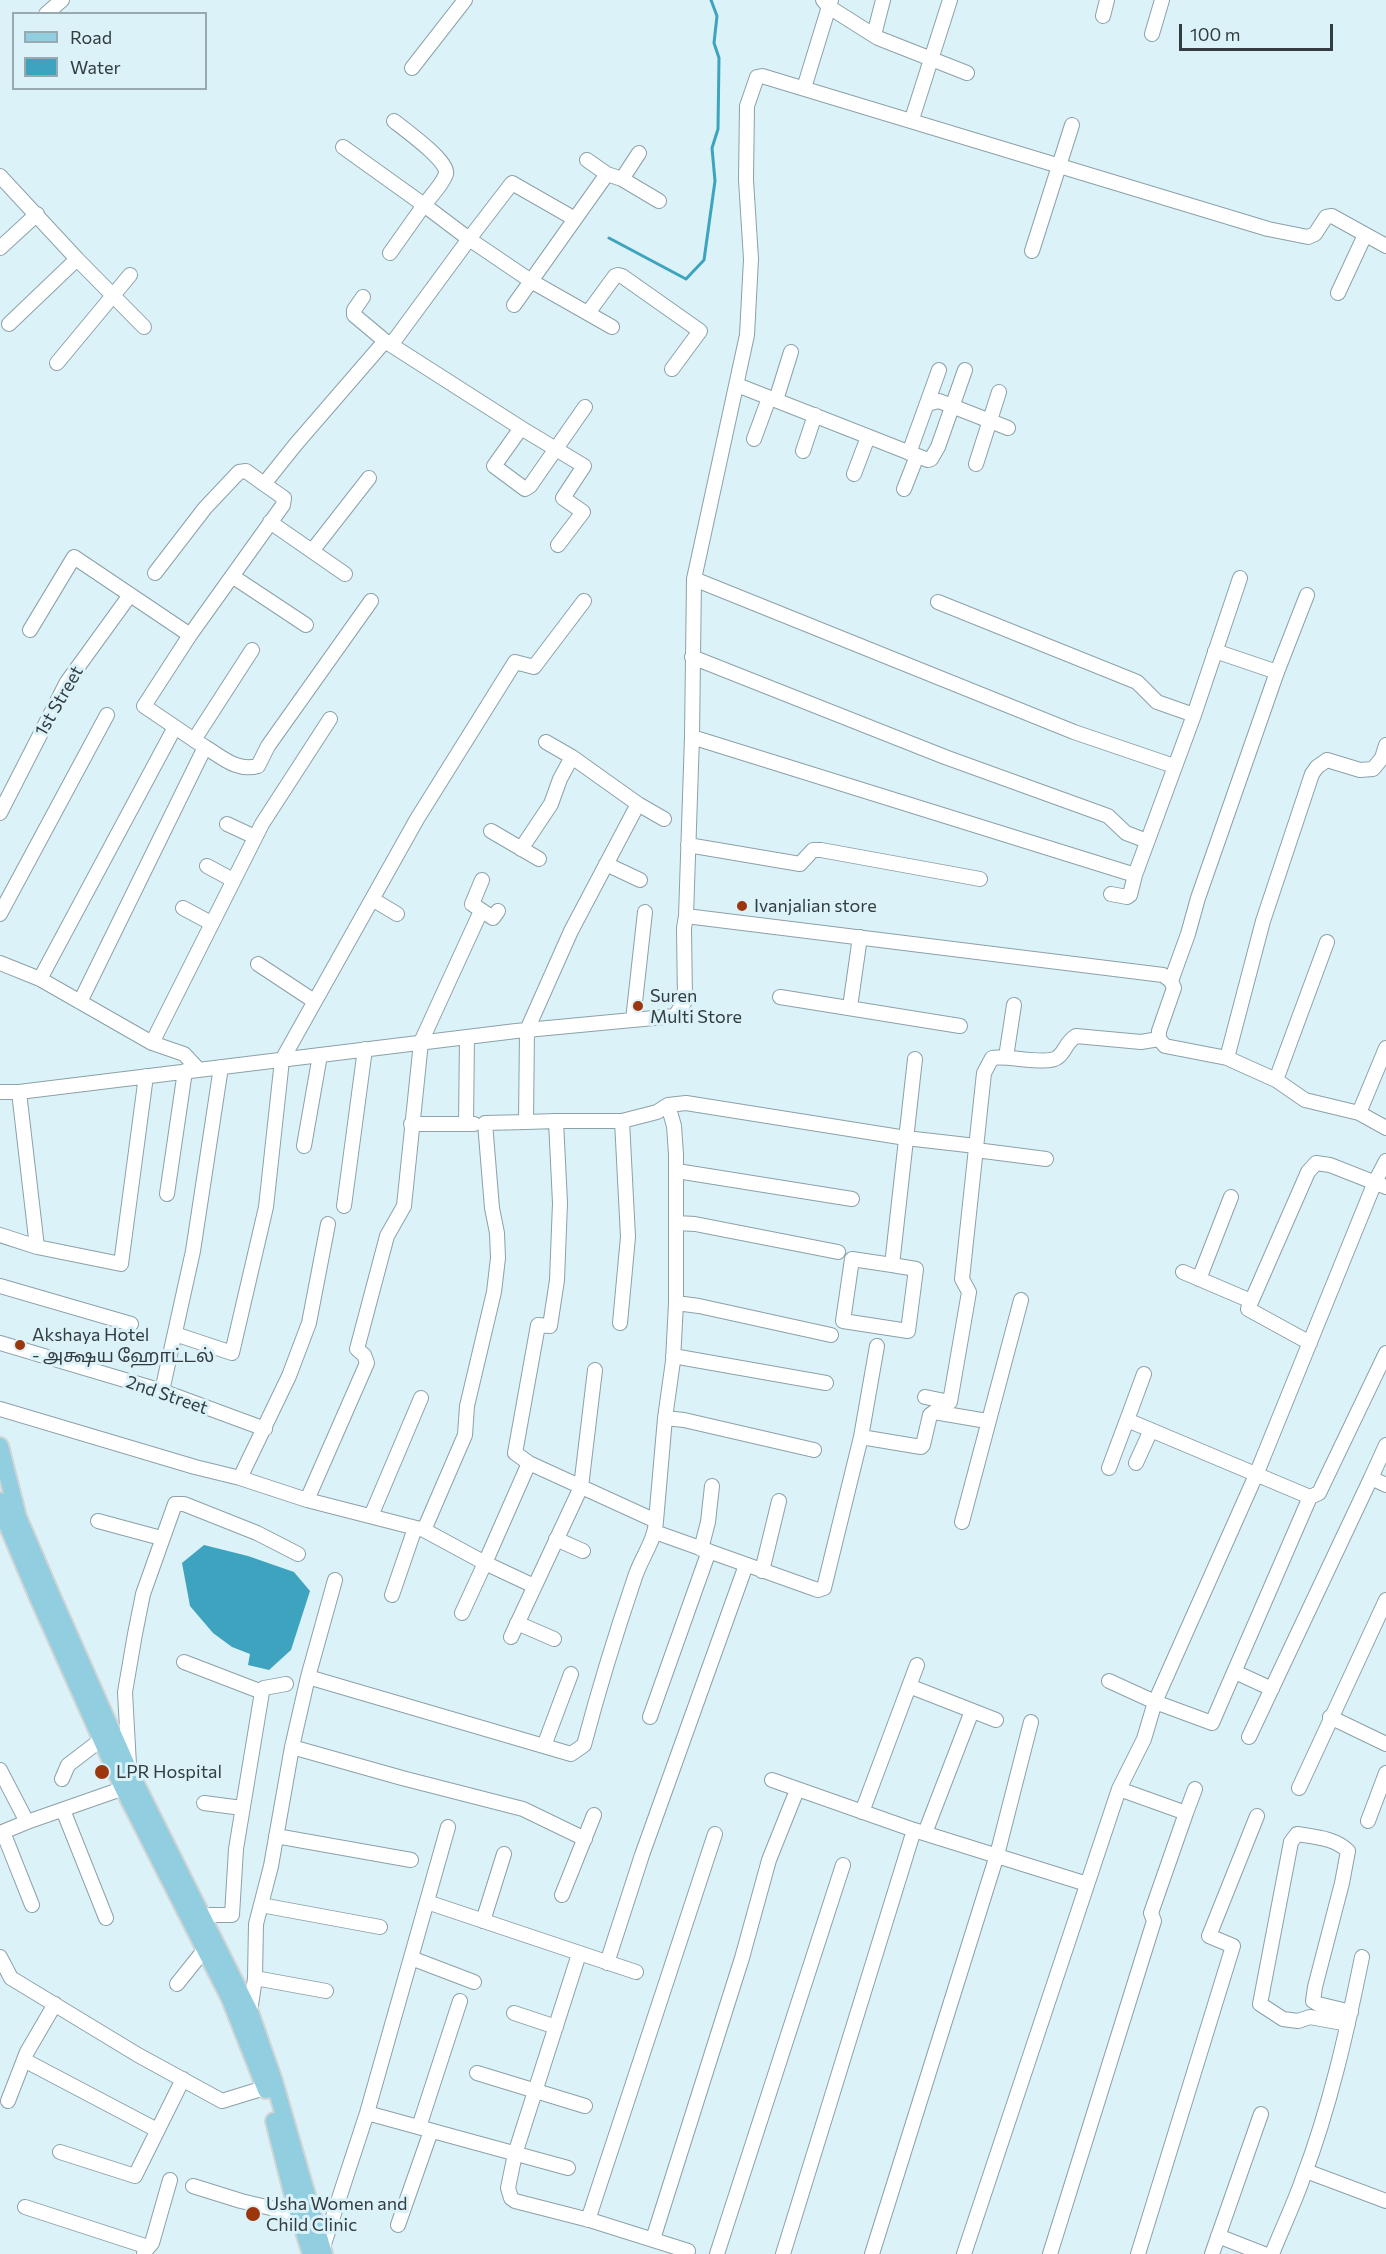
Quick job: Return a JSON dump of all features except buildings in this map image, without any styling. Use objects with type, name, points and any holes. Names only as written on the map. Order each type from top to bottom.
[{"type":"main road","points":[[0,1446],[8,1521],[130,1781],[205,1949],[271,2086]]},
{"type":"main road","points":[[0,1501],[102,1739],[130,1781],[214,1937],[250,2012],[317,2252]]},
{"type":"street","points":[[48,12],[62,0]]},
{"type":"street","points":[[412,68],[465,0]]},
{"type":"street","points":[[874,35],[884,0]]},
{"type":"street","points":[[912,120],[950,0]]},
{"type":"street","points":[[1102,16],[1107,0]]},
{"type":"street","points":[[1152,34],[1162,0]]},
{"type":"street","points":[[804,88],[828,2],[874,35],[967,73]]},
{"type":"street","points":[[0,1092],[19,1092],[527,1030],[675,1017],[685,1001],[684,928],[692,737],[694,579],[747,335],[751,259],[746,180],[747,106],[757,77],[762,76],[912,120],[1268,229],[1308,237],[1315,234],[1323,220],[1332,216],[1386,246]]},
{"type":"street","points":[[390,254],[446,175],[447,169],[432,152],[394,121]]},
{"type":"street","points":[[1032,252],[1072,125]]},
{"type":"street","points":[[343,147],[531,281],[612,327]]},
{"type":"street","points":[[622,179],[639,153]]},
{"type":"street","points":[[587,160],[607,174],[622,179],[659,201]]},
{"type":"street","points":[[514,305],[607,174]]},
{"type":"street","points":[[0,176],[144,327]]},
{"type":"street","points":[[264,484],[296,444],[388,343],[512,183],[575,219]]},
{"type":"street","points":[[0,248],[37,214]]},
{"type":"street","points":[[1338,293],[1365,235]]},
{"type":"street","points":[[9,324],[77,259]]},
{"type":"street","points":[[57,363],[130,275]]},
{"type":"street","points":[[588,314],[615,276],[622,276],[700,331],[672,369]]},
{"type":"street","points":[[363,297],[354,310],[354,315],[388,343],[584,466],[563,498],[583,512],[558,545]]},
{"type":"street","points":[[754,438],[773,399],[791,352]]},
{"type":"street","points":[[904,489],[927,404],[939,370]]},
{"type":"street","points":[[737,385],[928,460],[934,455],[964,370]]},
{"type":"street","points":[[976,464],[999,392]]},
{"type":"street","points":[[927,404],[939,401],[1008,428]]},
{"type":"street","points":[[521,428],[494,466],[525,489],[530,486],[585,407]]},
{"type":"street","points":[[803,451],[815,415]]},
{"type":"street","points":[[854,474],[868,436]]},
{"type":"street","points":[[155,573],[205,508],[239,472],[246,471],[284,498],[285,502],[190,635],[144,706],[238,767],[258,766],[268,746],[371,601]]},
{"type":"street","points":[[312,551],[369,478]]},
{"type":"street","points":[[270,522],[345,574]]},
{"type":"street","points":[[30,630],[74,557],[190,635]]},
{"type":"street","points":[[232,576],[306,626]]},
{"type":"street","points":[[1111,894],[1127,897],[1130,895],[1135,875],[1194,715],[1240,578]]},
{"type":"street","points":[[694,579],[1074,732],[1174,766]]},
{"type":"street","points":[[1171,981],[1277,672],[1307,595]]},
{"type":"street","name":"1st Street","points":[[0,813],[67,682],[130,596]]},
{"type":"street","points":[[175,1334],[232,1353],[266,1207],[282,1060],[417,819],[514,662],[534,667],[584,601]]},
{"type":"street","points":[[938,602],[1137,682],[1156,702],[1194,715]]},
{"type":"street","points":[[80,1002],[200,743],[252,650]]},
{"type":"street","points":[[1215,651],[1277,672]]},
{"type":"street","points":[[692,657],[934,752],[1108,816],[1126,833],[1147,841]]},
{"type":"street","points":[[0,914],[107,715]]},
{"type":"street","points":[[152,1043],[255,837],[330,719]]},
{"type":"street","points":[[40,979],[175,727]]},
{"type":"street","points":[[692,737],[1135,875]]},
{"type":"street","points":[[546,742],[664,819]]},
{"type":"street","points":[[1227,1058],[1263,921],[1312,774],[1327,760],[1360,770],[1373,769],[1382,758],[1386,745]]},
{"type":"street","points":[[521,849],[551,804],[560,779],[572,757]]},
{"type":"street","points":[[526,1122],[527,1030],[571,931],[638,804]]},
{"type":"street","points":[[227,824],[255,837]]},
{"type":"street","points":[[491,831],[539,860]]},
{"type":"street","points":[[688,845],[800,864],[813,850],[821,850],[980,879]]},
{"type":"street","points":[[606,864],[640,880]]},
{"type":"street","points":[[207,866],[233,880]]},
{"type":"street","points":[[482,880],[471,900],[473,907],[492,918],[498,911]]},
{"type":"street","points":[[372,899],[398,914]]},
{"type":"street","points":[[183,908],[211,923]]},
{"type":"street","points":[[307,1500],[367,1363],[364,1355],[357,1349],[387,1236],[404,1206],[421,1042],[481,911]]},
{"type":"street","points":[[633,1020],[645,912]]},
{"type":"street","points":[[686,916],[1163,975],[1171,981],[1174,988],[1159,1031],[1159,1039],[1165,1046],[1227,1058],[1276,1080],[1305,1100],[1359,1113],[1386,1128]]},
{"type":"street","points":[[850,1007],[860,937]]},
{"type":"street","points":[[1276,1080],[1327,942]]},
{"type":"street","points":[[0,963],[40,979],[152,1043],[184,1054],[192,1070],[167,1194]]},
{"type":"street","points":[[258,964],[314,1001]]},
{"type":"street","points":[[780,997],[960,1026]]},
{"type":"street","points":[[1006,1057],[1014,1005]]},
{"type":"street","points":[[925,1397],[950,1402],[969,1292],[962,1279],[984,1073],[992,1058],[1052,1061],[1060,1056],[1068,1041],[1076,1035],[1141,1042],[1159,1039]]},
{"type":"street","points":[[466,1124],[467,1037]]},
{"type":"street","points":[[1359,1113],[1386,1048]]},
{"type":"street","points":[[344,1206],[365,1049]]},
{"type":"street","points":[[304,1146],[320,1055]]},
{"type":"street","points":[[892,1265],[915,1059]]},
{"type":"street","points":[[162,1391],[194,1251],[221,1067]]},
{"type":"street","points":[[0,1235],[37,1247],[121,1264],[146,1076]]},
{"type":"street","points":[[19,1092],[37,1247]]},
{"type":"street","points":[[411,1124],[622,1121],[657,1112],[669,1105],[686,1103],[1046,1159]]},
{"type":"street","points":[[308,1677],[571,1754],[584,1745],[610,1648],[639,1565],[660,1530],[665,1418],[673,1356],[676,1303],[676,1171],[674,1126],[669,1105]]},
{"type":"street","points":[[556,1121],[560,1203],[557,1280],[550,1326],[538,1325],[515,1453],[660,1530],[705,1550],[819,1590],[825,1588],[861,1437],[877,1346]]},
{"type":"street","points":[[620,1323],[628,1237],[622,1121]]},
{"type":"street","points":[[392,1595],[420,1529],[465,1435],[467,1406],[494,1292],[498,1258],[497,1233],[492,1208],[485,1123]]},
{"type":"street","points":[[964,2254],[1119,1789],[1136,1760],[1155,1702],[1256,1475],[1310,1342],[1381,1184],[1386,1161]]},
{"type":"street","points":[[1310,1342],[1248,1309],[1308,1172],[1317,1163],[1330,1165],[1381,1184]]},
{"type":"street","points":[[676,1171],[852,1199]]},
{"type":"street","points":[[1199,1279],[1231,1197]]},
{"type":"street","points":[[677,1223],[695,1224],[838,1252]]},
{"type":"street","points":[[240,1478],[289,1376],[309,1323],[328,1224]]},
{"type":"street","points":[[852,1259],[892,1265],[916,1269],[908,1331],[843,1322],[852,1259]]},
{"type":"street","points":[[1183,1272],[1251,1301]]},
{"type":"street","points":[[0,1286],[131,1324]]},
{"type":"street","points":[[962,1522],[1021,1300]]},
{"type":"street","points":[[676,1303],[831,1335]]},
{"type":"street","name":"2nd Street","points":[[0,1343],[162,1391],[265,1429]]},
{"type":"street","points":[[1110,1681],[1155,1702],[1212,1724],[1310,1497],[1319,1493],[1383,1369],[1386,1353]]},
{"type":"street","points":[[673,1356],[826,1383]]},
{"type":"street","points":[[511,1637],[581,1487],[595,1370]]},
{"type":"street","points":[[1109,1468],[1144,1374]]},
{"type":"street","points":[[371,1516],[421,1398]]},
{"type":"street","points":[[0,1409],[195,1467],[240,1478],[307,1500],[420,1529],[534,1587]]},
{"type":"street","points":[[861,1437],[921,1447],[930,1414],[934,1412],[987,1421]]},
{"type":"street","points":[[665,1418],[684,1420],[814,1450]]},
{"type":"street","points":[[1127,1420],[1310,1497]]},
{"type":"street","points":[[1136,1463],[1150,1430]]},
{"type":"street","points":[[1249,1737],[1386,1445]]},
{"type":"street","points":[[462,1613],[529,1462]]},
{"type":"street","points":[[1371,1478],[1386,1485]]},
{"type":"street","points":[[650,1717],[703,1566],[712,1486]]},
{"type":"street","points":[[762,1571],[779,1501]]},
{"type":"street","points":[[33,1905],[1,1833],[63,1810],[130,1781],[125,1692],[143,1594],[174,1504],[181,1503],[257,1533],[298,1554]]},
{"type":"street","points":[[98,1521],[161,1538]]},
{"type":"street","points":[[556,1539],[583,1551]]},
{"type":"street","points":[[608,1963],[642,1855],[746,1565]]},
{"type":"street","points":[[250,2012],[255,1978],[256,1924],[271,1866],[292,1747],[308,1677],[335,1580]]},
{"type":"street","points":[[1299,1788],[1386,1600]]},
{"type":"street","points":[[517,1623],[554,1639]]},
{"type":"street","points":[[184,1662],[262,1692]]},
{"type":"street","points":[[862,1812],[917,1665]]},
{"type":"street","points":[[1234,1672],[1272,1689]]},
{"type":"street","points":[[544,1746],[571,1674]]},
{"type":"street","points":[[202,1915],[232,1915],[236,1849],[262,1692],[264,1688],[286,1684]]},
{"type":"street","points":[[909,1686],[996,1720]]},
{"type":"street","points":[[783,2254],[920,1832],[972,1711]]},
{"type":"street","points":[[1330,1718],[1386,1744]]},
{"type":"street","points":[[872,2254],[997,1855],[1031,1722]]},
{"type":"street","points":[[62,1779],[68,1765],[102,1739]]},
{"type":"street","points":[[292,1747],[523,1809],[585,1839]]},
{"type":"street","points":[[0,1770],[27,1822]]},
{"type":"street","points":[[1368,1821],[1386,1773]]},
{"type":"street","points":[[772,1780],[920,1832],[1087,1884]]},
{"type":"street","points":[[1119,1789],[1186,1813]]},
{"type":"street","points":[[1050,2254],[1154,1921],[1151,1913],[1195,1789]]},
{"type":"street","points":[[653,2239],[742,1958],[769,1860],[797,1790]]},
{"type":"street","points":[[204,1803],[242,1808]]},
{"type":"street","points":[[63,1810],[106,1918]]},
{"type":"street","points":[[562,1895],[594,1815]]},
{"type":"street","points":[[1138,2254],[1233,1946],[1209,1936],[1257,1816]]},
{"type":"street","points":[[317,2252],[367,2113],[448,1827]]},
{"type":"street","points":[[588,2220],[715,1834]]},
{"type":"street","points":[[1297,1834],[1320,1837],[1341,1844],[1348,1851],[1313,2001],[1349,2018],[1310,2017],[1298,2021],[1283,2019],[1260,2004],[1291,1842],[1297,1834]]},
{"type":"street","points":[[276,1836],[411,1860]]},
{"type":"street","points":[[483,1921],[504,1854]]},
{"type":"street","points":[[717,2254],[843,1865]]},
{"type":"street","points":[[427,1902],[636,1972]]},
{"type":"street","points":[[261,1905],[380,1927]]},
{"type":"street","points":[[177,1984],[205,1949]]},
{"type":"street","points":[[579,1954],[515,2154],[508,2188],[511,2198],[653,2239],[692,2253]]},
{"type":"street","points":[[0,1957],[11,1978],[222,2101],[271,2086]]},
{"type":"street","points":[[1272,2254],[1306,2171],[1349,2018],[1362,1957]]},
{"type":"street","points":[[411,1958],[474,1982]]},
{"type":"street","points":[[255,1978],[326,1991]]},
{"type":"street","points":[[398,2225],[460,2001]]},
{"type":"street","points":[[8,2101],[24,2060],[55,2004]]},
{"type":"street","points":[[514,2013],[556,2027]]},
{"type":"street","points":[[24,2060],[157,2130]]},
{"type":"street","points":[[477,2073],[585,2106]]},
{"type":"street","points":[[60,2152],[135,2176],[183,2079]]},
{"type":"street","points":[[367,2113],[568,2168]]},
{"type":"street","points":[[1212,2254],[1261,2114]]},
{"type":"street","points":[[1306,2171],[1386,2201]]},
{"type":"street","points":[[145,2252],[152,2243],[170,2181]]},
{"type":"street","points":[[193,2186],[241,2201],[306,2215]]},
{"type":"street","points":[[25,2207],[146,2246],[145,2252]]},
{"type":"street","points":[[1218,2236],[1264,2254]]},
{"type":"water","points":[[204,1545],[248,1556],[294,1572],[310,1591],[291,1650],[269,1670],[248,1665],[250,1654],[232,1647],[213,1633],[190,1606],[182,1563]]},
{"type":"waterway","points":[[609,238],[686,279],[704,260],[715,181],[712,148],[718,129],[719,58],[714,43],[717,16],[711,0]]},
{"type":"place","name":"Ivanjalian store","points":[[742,906]]},
{"type":"place","name":"Suren Multi Store","points":[[638,1006]]},
{"type":"place","name":"Akshaya Hotel - அக்ஷய ஹோட்டல்","points":[[20,1345]]},
{"type":"place","name":"LPR Hospital","points":[[102,1772]]},
{"type":"place","name":"Usha Women and Child Clinic","points":[[253,2214]]}]
